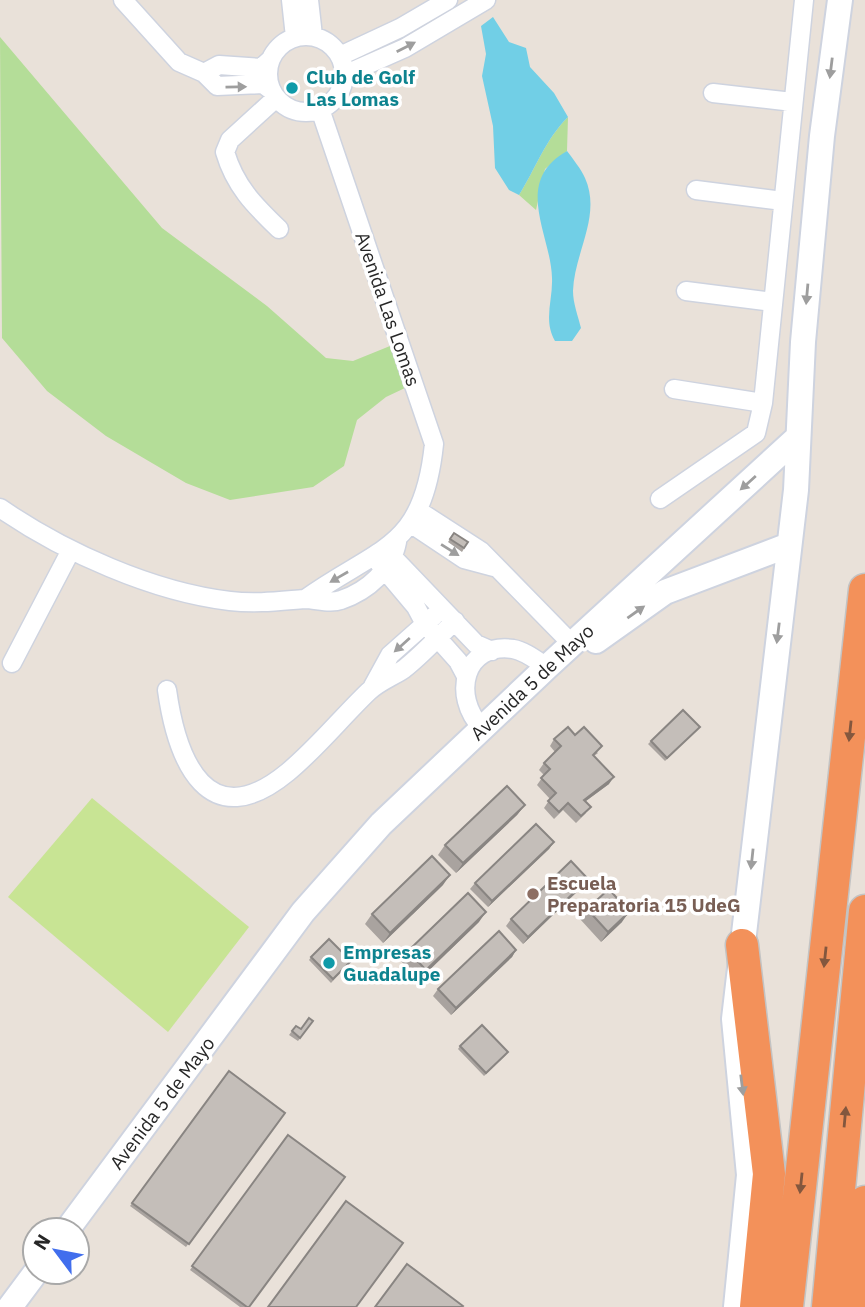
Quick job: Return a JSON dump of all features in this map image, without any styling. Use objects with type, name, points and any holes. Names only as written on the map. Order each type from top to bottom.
[{"type":"highway","points":[[787,1307],[865,590]]},
{"type":"highway","points":[[828,1307],[865,911]]},
{"type":"highway","points":[[742,944],[769,1174],[756,1307]]},
{"type":"highway","points":[[855,1307],[865,1202]]},
{"type":"main road","points":[[736,1307],[749,1175],[734,1019],[789,545],[822,136],[840,0]]},
{"type":"main road","name":"Avenida 5 de Mayo","points":[[78,1216],[303,912],[398,806],[797,437]]},
{"type":"main road","name":"Avenida 5 de Mayo","points":[[283,942],[299,931],[412,809],[586,647],[665,592],[789,545]]},
{"type":"main road","points":[[10,1307],[26,1286]]},
{"type":"street","points":[[123,0],[179,62],[204,73],[217,86],[263,84],[292,110],[320,109],[337,96],[344,75],[340,56],[333,47],[304,37],[285,42],[261,68],[219,65],[204,73]]},
{"type":"street","points":[[291,0],[304,37]]},
{"type":"street","points":[[304,37],[309,0]]},
{"type":"street","points":[[340,56],[400,28],[448,0]]},
{"type":"street","points":[[344,75],[405,48],[486,0]]},
{"type":"street","points":[[660,499],[756,433],[763,403],[804,0]]},
{"type":"street","points":[[270,60],[268,70],[274,94]]},
{"type":"street","points":[[713,93],[793,102]]},
{"type":"street","points":[[274,94],[230,140],[225,152],[232,174],[246,197],[279,229]]},
{"type":"street","name":"Avenida Las Lomas","points":[[0,508],[71,550],[121,571],[204,597],[271,604],[305,599],[340,601],[369,585],[415,517],[430,482],[434,444],[320,109]]},
{"type":"street","points":[[696,190],[783,201]]},
{"type":"street","points":[[685,291],[772,302]]},
{"type":"street","points":[[674,389],[763,403]]},
{"type":"street","points":[[415,517],[457,533],[572,644]]},
{"type":"street","points":[[12,663],[71,550]]},
{"type":"street","points":[[387,555],[476,644],[492,651]]},
{"type":"street","points":[[387,555],[425,624],[438,637],[466,676]]},
{"type":"street","points":[[371,689],[390,655],[442,608]]},
{"type":"street","points":[[167,690],[172,723],[189,771],[213,792],[232,797],[252,794],[287,773],[371,689],[404,669],[455,621]]},
{"type":"street","points":[[482,728],[469,713],[464,700],[466,676],[481,656],[492,651],[516,650],[547,667]]},
{"type":"green space","points":[[0,37],[162,228],[267,306],[326,358],[353,361],[390,346],[405,388],[386,397],[357,420],[344,466],[313,487],[230,500],[186,483],[106,436],[47,391],[2,338]]},
{"type":"green space","points":[[568,117],[567,151],[545,169],[536,210],[519,195],[547,145]]},
{"type":"green space","points":[[92,798],[249,927],[168,1032],[8,897]]},
{"type":"water","points":[[493,17],[509,42],[526,48],[530,67],[554,93],[568,117],[547,145],[519,195],[509,190],[495,168],[493,126],[482,76],[486,54],[481,26]]},
{"type":"water","points":[[567,151],[585,178],[590,206],[589,220],[574,277],[573,291],[581,328],[572,341],[555,341],[549,318],[552,278],[538,210],[538,193],[541,178],[551,164]]},
{"type":"building","points":[[454,533],[468,542],[464,548],[450,539]]},
{"type":"building","points":[[683,710],[700,727],[667,758],[651,741]]},
{"type":"building","points":[[568,727],[575,735],[584,727],[602,746],[593,755],[614,777],[584,800],[591,807],[581,816],[568,803],[559,812],[548,801],[556,793],[541,778],[550,769],[544,763],[561,746],[554,739]]},
{"type":"building","points":[[507,786],[525,805],[463,863],[445,845]]},
{"type":"building","points":[[536,824],[554,842],[492,901],[475,883]]},
{"type":"building","points":[[432,856],[450,875],[390,933],[372,914]]},
{"type":"building","points":[[571,861],[588,879],[528,937],[511,919]]},
{"type":"building","points":[[609,889],[629,912],[608,932],[587,909]]},
{"type":"building","points":[[468,893],[486,912],[426,970],[408,951]]},
{"type":"building","points":[[499,931],[516,950],[456,1008],[438,989]]},
{"type":"building","name":"Empresas Guadalupe","points":[[329,939],[351,961],[333,979],[311,957]]},
{"type":"building","points":[[309,1018],[313,1021],[300,1038],[292,1031],[296,1026],[301,1029]]},
{"type":"building","points":[[482,1025],[508,1052],[486,1073],[460,1046]]},
{"type":"building","points":[[229,1071],[285,1113],[189,1244],[132,1203]]},
{"type":"building","points":[[288,1135],[345,1177],[247,1307],[192,1266]]},
{"type":"building","points":[[346,1201],[403,1243],[356,1307],[268,1307]]},
{"type":"building","points":[[407,1264],[463,1306],[375,1307]]},
{"type":"place","name":"Club de Golf Las Lomas","points":[[292,88]]},
{"type":"place","name":"Escuela Preparatoria 15 UdeG","points":[[533,894]]},
{"type":"place","name":"Empresas Guadalupe","points":[[329,963]]}]
